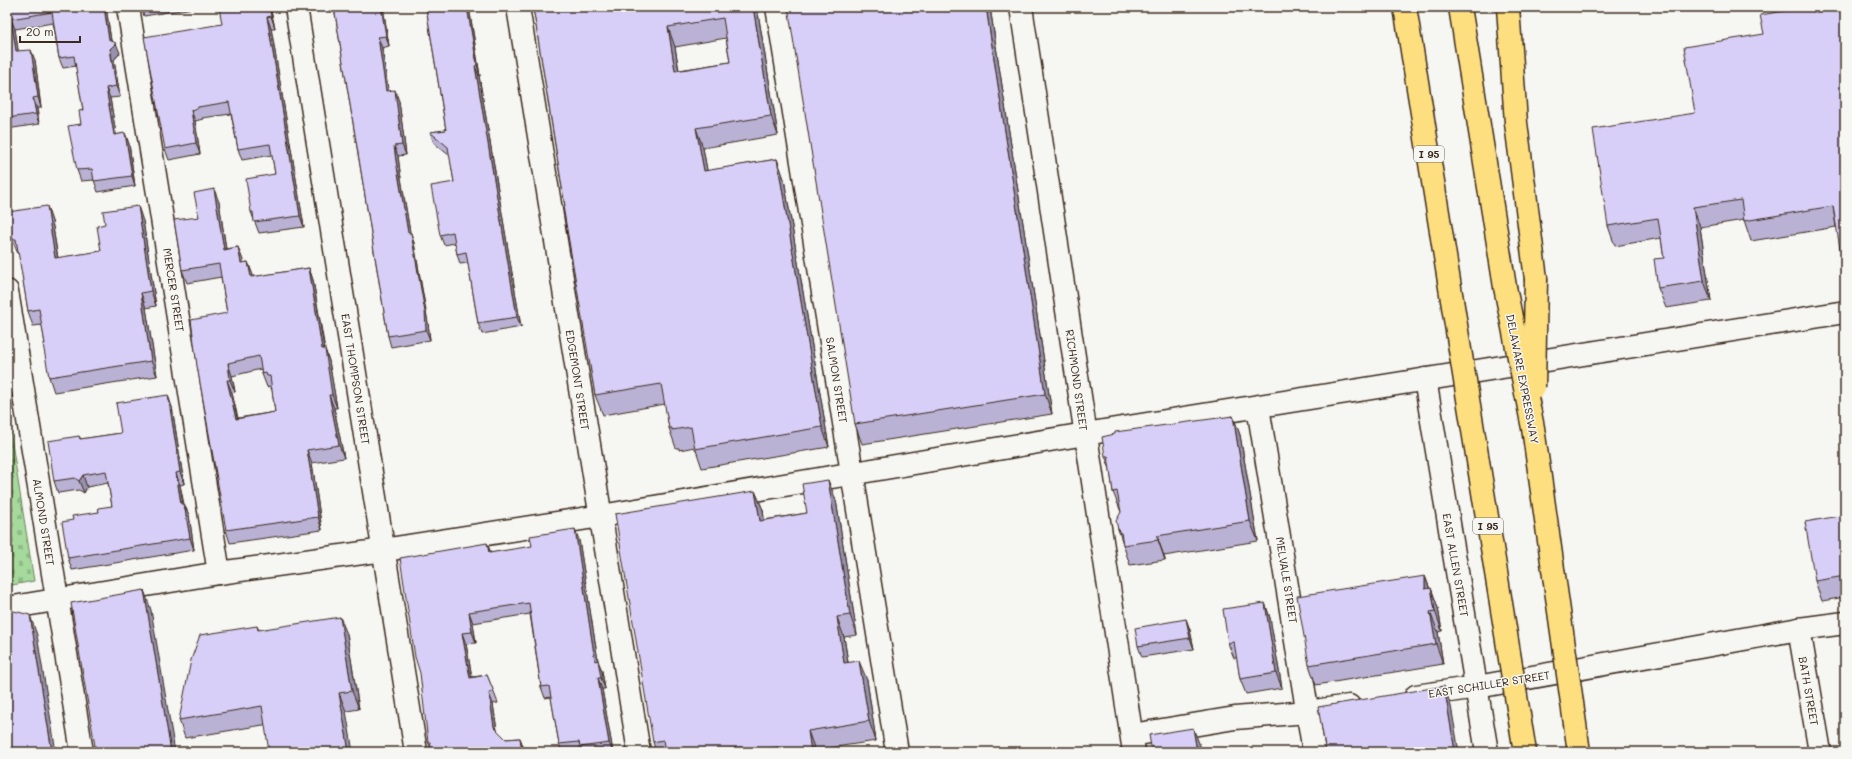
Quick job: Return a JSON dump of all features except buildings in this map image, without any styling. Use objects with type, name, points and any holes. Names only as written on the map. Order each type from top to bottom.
[{"type":"highway","name":"I 95","points":[[1405,7],[1525,752]]},
{"type":"highway","name":"DELAWARE EXPRESSWAY","points":[[1460,7],[1505,287],[1533,428],[1579,752]]},
{"type":"highway","points":[[1508,7],[1516,123],[1536,279],[1533,428]]},
{"type":"street","name":"MERCER STREET","points":[[128,7],[219,573]]},
{"type":"street","name":"EAST THOMPSON STREET","points":[[296,7],[416,752]]},
{"type":"street","name":"EDGEMONT STREET","points":[[518,7],[639,752]]},
{"type":"street","name":"SALMON STREET","points":[[778,7],[897,752]]},
{"type":"street","name":"RICHMOND STREET","points":[[1021,7],[1084,434],[1133,743]]},
{"type":"street","name":"ALMOND STREET","points":[[7,291],[82,752]]},
{"type":"street","points":[[7,608],[219,573],[384,550],[600,516],[852,472],[1845,312]]},
{"type":"street","name":"EAST ALLEN STREET","points":[[1425,379],[1487,752]]},
{"type":"street","name":"MELVALE STREET","points":[[1258,407],[1314,752]]},
{"type":"street","name":"EAST SCHILLER STREET","points":[[1393,700],[1477,687],[1799,629],[1845,623]]},
{"type":"street","name":"BATH STREET","points":[[1799,629],[1820,752]]},
{"type":"street","points":[[1133,743],[1235,718],[1308,712],[1370,703]]},
{"type":"green space","points":[[7,412],[34,581],[7,586]]}]
